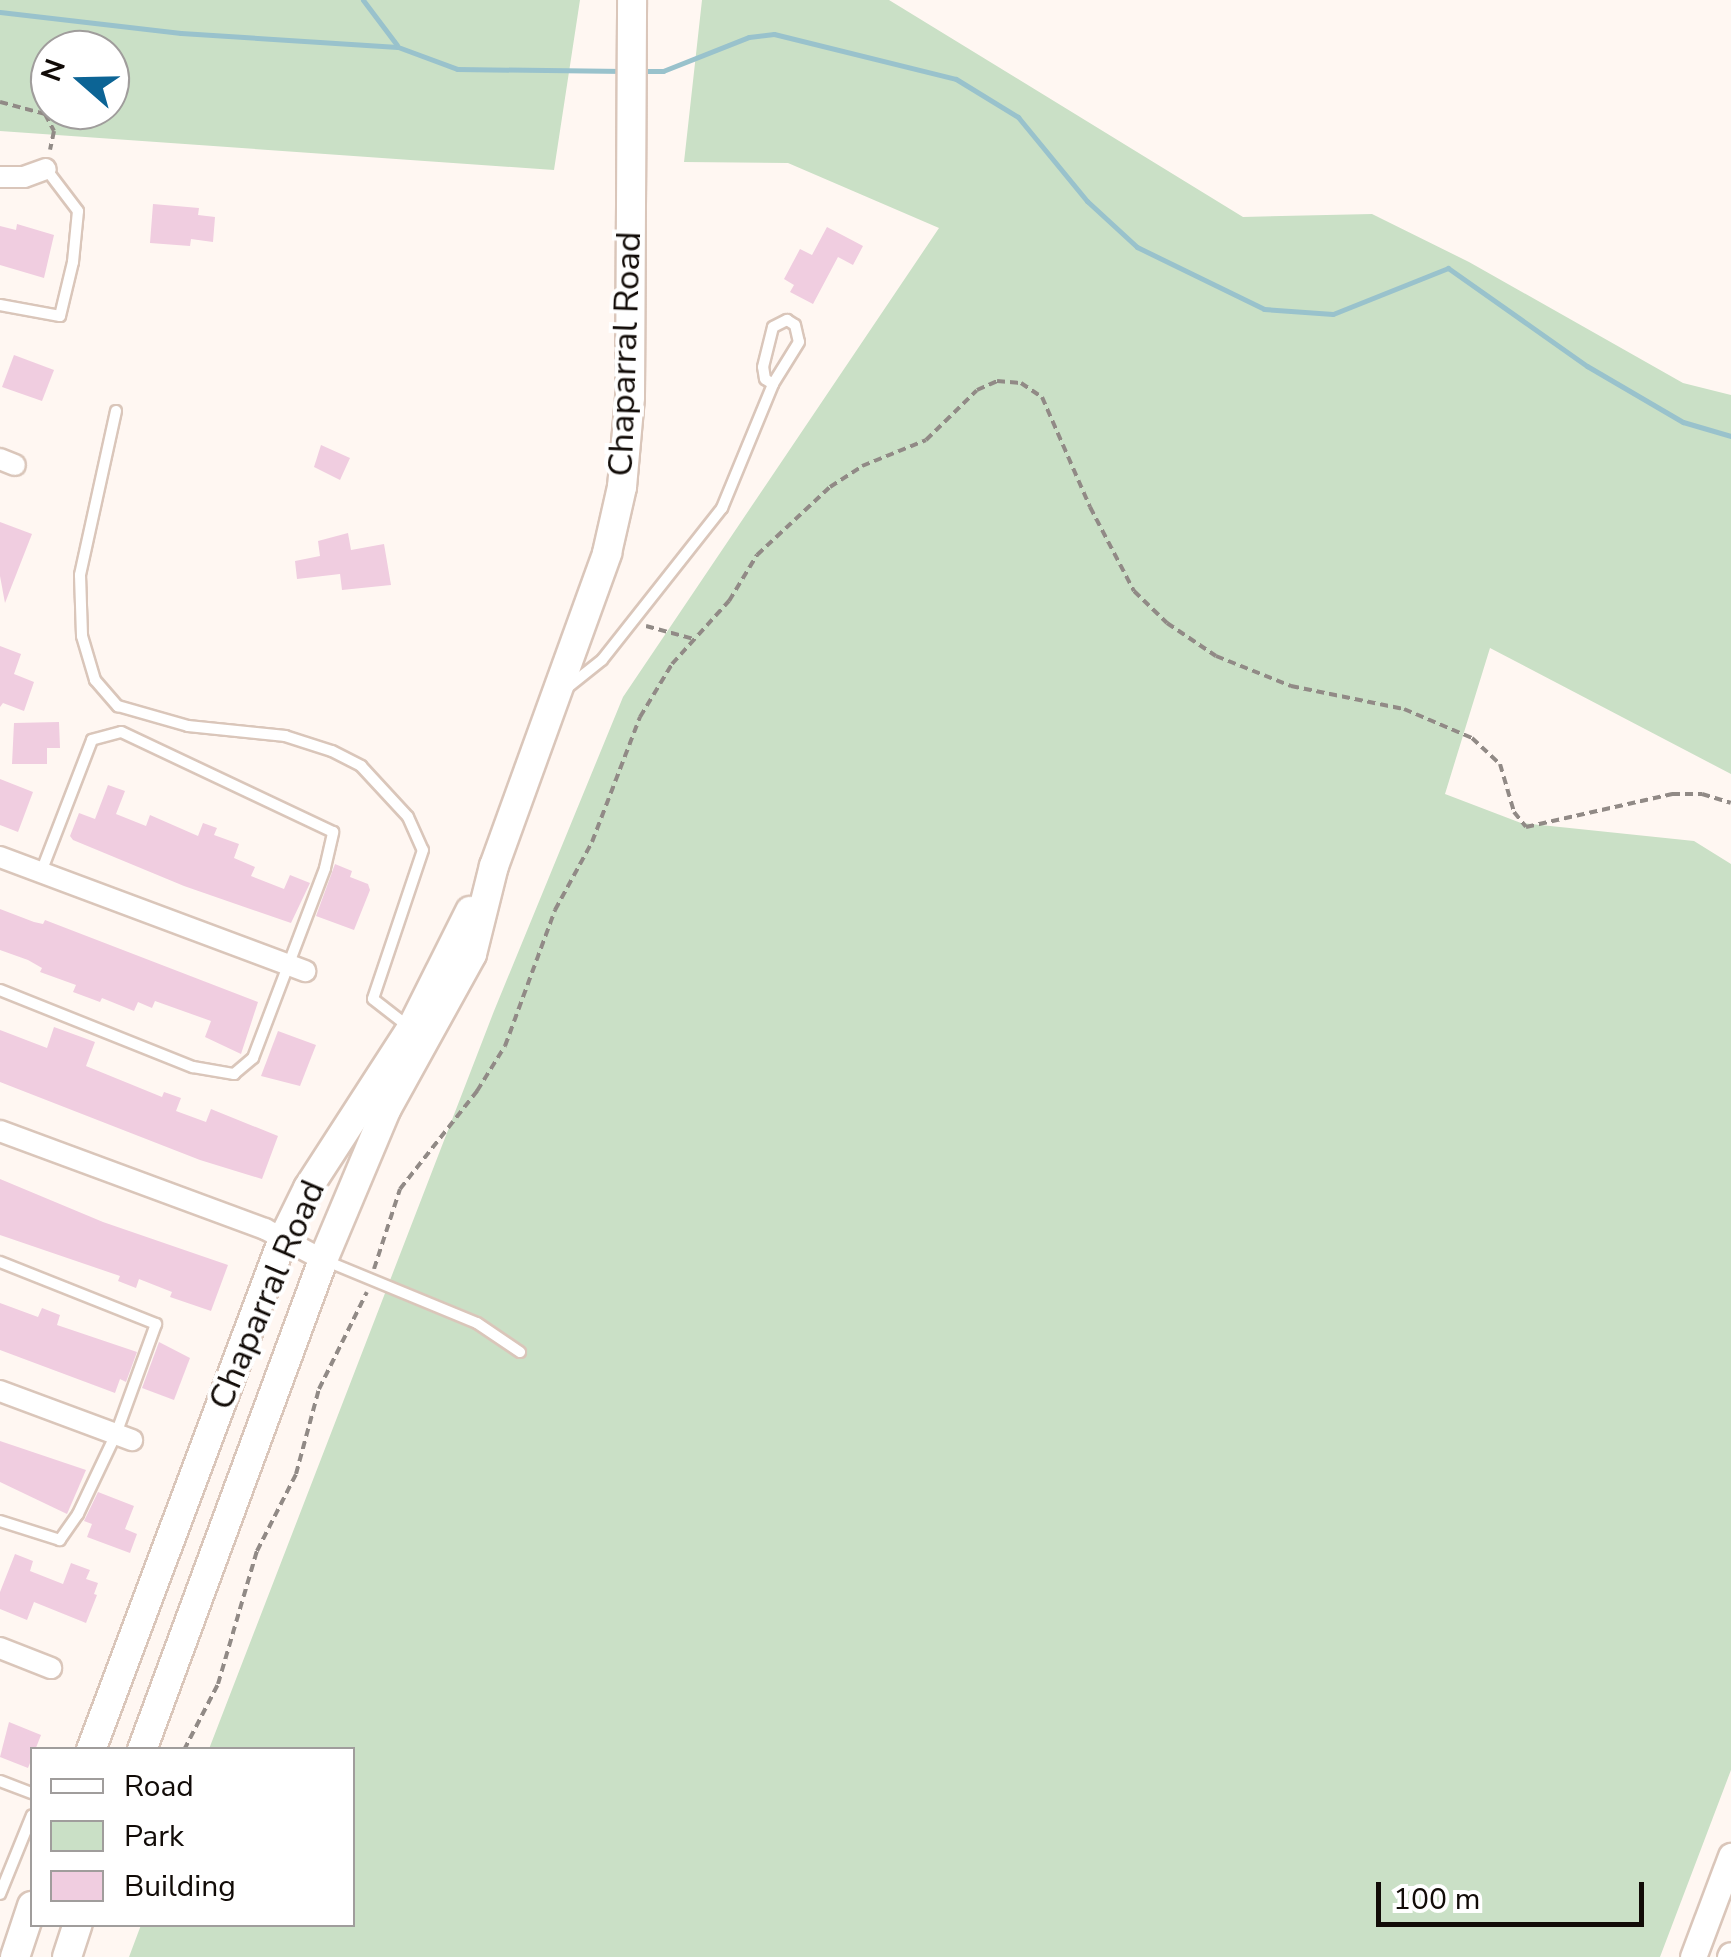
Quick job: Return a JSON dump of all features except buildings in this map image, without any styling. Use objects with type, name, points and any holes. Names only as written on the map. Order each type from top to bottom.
[{"type":"main road","name":"Chaparral Road","points":[[92,1747],[283,1239],[318,1172],[472,954],[494,866],[598,586],[622,488],[630,397],[632,0]]},
{"type":"main road","name":"Chaparral Road","points":[[143,1747],[323,1260],[419,1034]]},
{"type":"main road","points":[[16,1957],[30,1912]]},
{"type":"main road","points":[[67,1957],[77,1927]]},
{"type":"street","points":[[0,177],[24,178],[46,169]]},
{"type":"street","points":[[0,857],[297,968]]},
{"type":"street","points":[[0,1131],[283,1239],[323,1260]]},
{"type":"street","points":[[0,1391],[124,1438]]},
{"type":"street","points":[[0,1648],[51,1668]]},
{"type":"street","points":[[1693,1957],[1731,1856]]},
{"type":"lane","points":[[0,304],[60,316],[73,262],[78,211],[46,169]]},
{"type":"lane","points":[[558,694],[576,685],[632,623],[722,508],[773,384],[798,342],[796,325],[787,320],[772,327],[766,348],[765,379],[773,384]]},
{"type":"lane","points":[[116,411],[80,575],[82,636],[95,680],[118,706],[188,726],[285,736],[332,752],[361,766],[408,816],[423,850],[373,999],[419,1034]]},
{"type":"lane","points":[[0,990],[193,1068],[234,1074],[253,1058],[297,968],[333,832],[121,732],[92,740],[41,872]]},
{"type":"lane","points":[[323,1260],[477,1323],[520,1352]]},
{"type":"lane","points":[[0,1262],[156,1324],[124,1438],[60,1540],[0,1521]]},
{"type":"lane","points":[[0,1781],[30,1792]]},
{"type":"lane","points":[[0,1894],[30,1820]]},
{"type":"path","points":[[0,102],[20,111],[46,114],[51,120],[54,131],[46,169]]},
{"type":"path","points":[[186,1747],[218,1684],[257,1551],[296,1474],[319,1389],[372,1279],[378,1246],[400,1189],[476,1091],[505,1046],[556,910],[598,829],[640,717],[672,664],[729,601],[757,554],[830,486],[862,466],[926,440],[977,390],[1009,381],[1031,388],[1049,407],[1077,481],[1134,591],[1167,623],[1216,656],[1292,686],[1424,715],[1472,738],[1500,764],[1514,812],[1526,826],[1672,794],[1702,794],[1731,803]]},
{"type":"path","points":[[632,623],[694,639]]},
{"type":"green space","points":[[0,0],[580,0],[554,170],[0,131]]},
{"type":"green space","points":[[702,0],[889,0],[1243,217],[1372,214],[1469,262],[1683,383],[1731,395],[1731,774],[1490,648],[1445,794],[1521,823],[1694,841],[1731,864],[1731,1770],[1660,1957],[129,1957],[140,1927],[355,1927],[355,1747],[210,1747],[494,1011],[623,697],[939,228],[788,163],[684,162]]},
{"type":"waterway","points":[[363,0],[397,45]]},
{"type":"waterway","points":[[0,12],[181,33],[398,47],[457,69],[624,71]]},
{"type":"waterway","points":[[640,71],[663,71],[749,37],[774,34],[956,79],[1018,117],[1087,201],[1137,247],[1264,309],[1333,314],[1448,268],[1587,366],[1683,422],[1731,436]]}]
